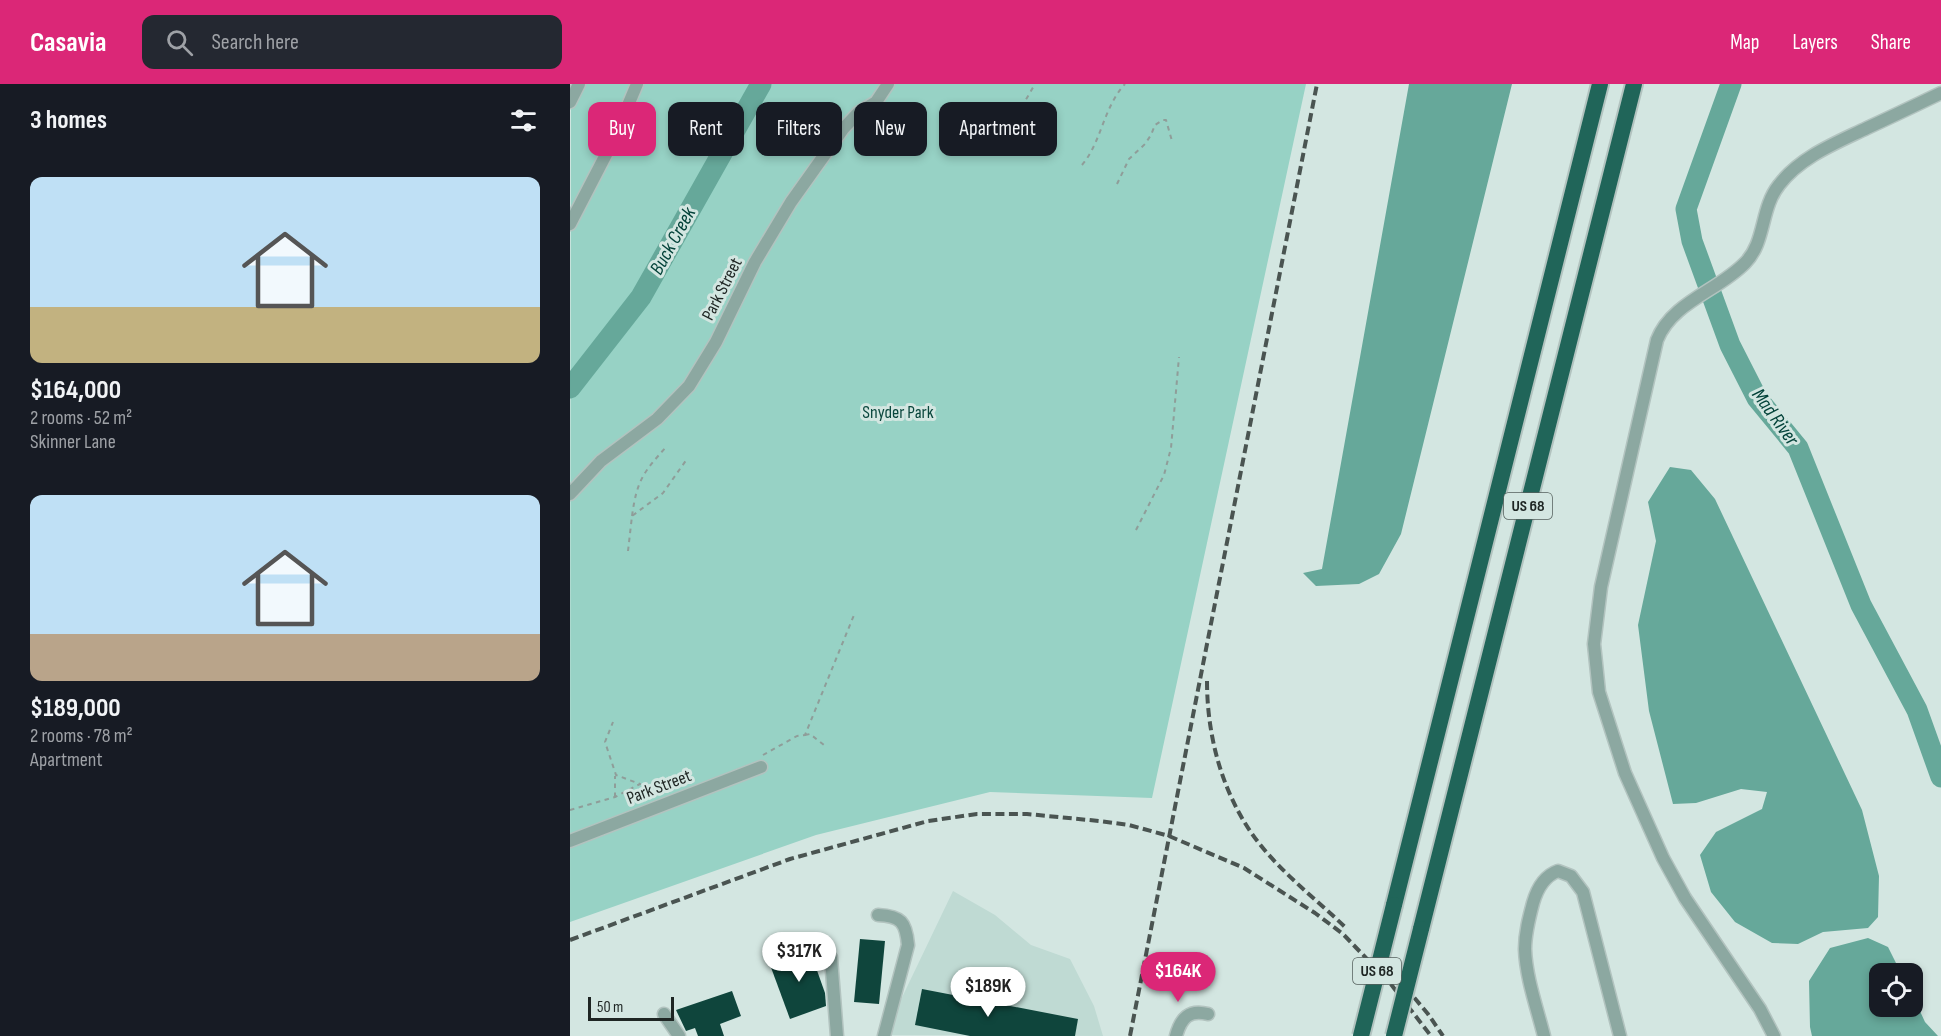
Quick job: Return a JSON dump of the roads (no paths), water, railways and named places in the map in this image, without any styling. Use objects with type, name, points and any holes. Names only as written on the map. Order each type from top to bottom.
[{"type":"highway","name":"US 68","points":[[1361,1036],[1600,84]]},
{"type":"highway","name":"US 68","points":[[1394,1036],[1634,84]]},
{"type":"street","points":[[570,102],[579,84]]},
{"type":"street","points":[[570,224],[613,141],[637,84]]},
{"type":"street","name":"Park Street","points":[[570,494],[601,461],[657,418],[689,386],[716,342],[755,262],[791,202],[843,129],[858,113],[876,102],[888,84]]},
{"type":"street","points":[[1759,1036],[1773,1033],[1760,1009],[1685,897],[1663,858],[1625,773],[1599,692],[1595,670],[1595,628],[1601,587],[1657,340],[1662,328],[1668,320],[1744,265],[1754,253],[1765,210],[1772,195],[1792,171],[1829,147],[1941,93]]},
{"type":"street","name":"Park Street","points":[[570,841],[762,761]]},
{"type":"street","points":[[1544,1036],[1527,968],[1526,929],[1540,885],[1547,877],[1558,871],[1571,876],[1583,892],[1620,1036]]},
{"type":"street","points":[[878,915],[894,916],[903,923],[908,945],[885,1036]]},
{"type":"street","points":[[831,958],[837,1036]]},
{"type":"street","points":[[1176,1036],[1182,1020],[1187,1015],[1194,1012],[1208,1014]]},
{"type":"street","points":[[664,1014],[679,1036]]},
{"type":"waterway","name":"Buck Creek","points":[[570,388],[641,297],[761,84]]},
{"type":"waterway","name":"Mad River","points":[[1731,84],[1686,209],[1692,241],[1730,345],[1757,398],[1798,448],[1861,605],[1917,710],[1941,777]]},
{"type":"railway","points":[[1130,1036],[1317,84]]},
{"type":"railway","points":[[1207,681],[1215,751],[1230,795],[1241,816],[1253,836],[1277,864],[1345,927]]},
{"type":"railway","points":[[570,940],[790,859],[928,821],[977,814],[1027,814],[1099,821],[1129,825],[1169,836],[1244,868],[1315,913],[1343,934],[1390,983],[1431,1036]]},
{"type":"railway","points":[[1397,977],[1443,1036]]},
{"type":"park label","name":"Snyder Park","points":[[898,412]]}]
